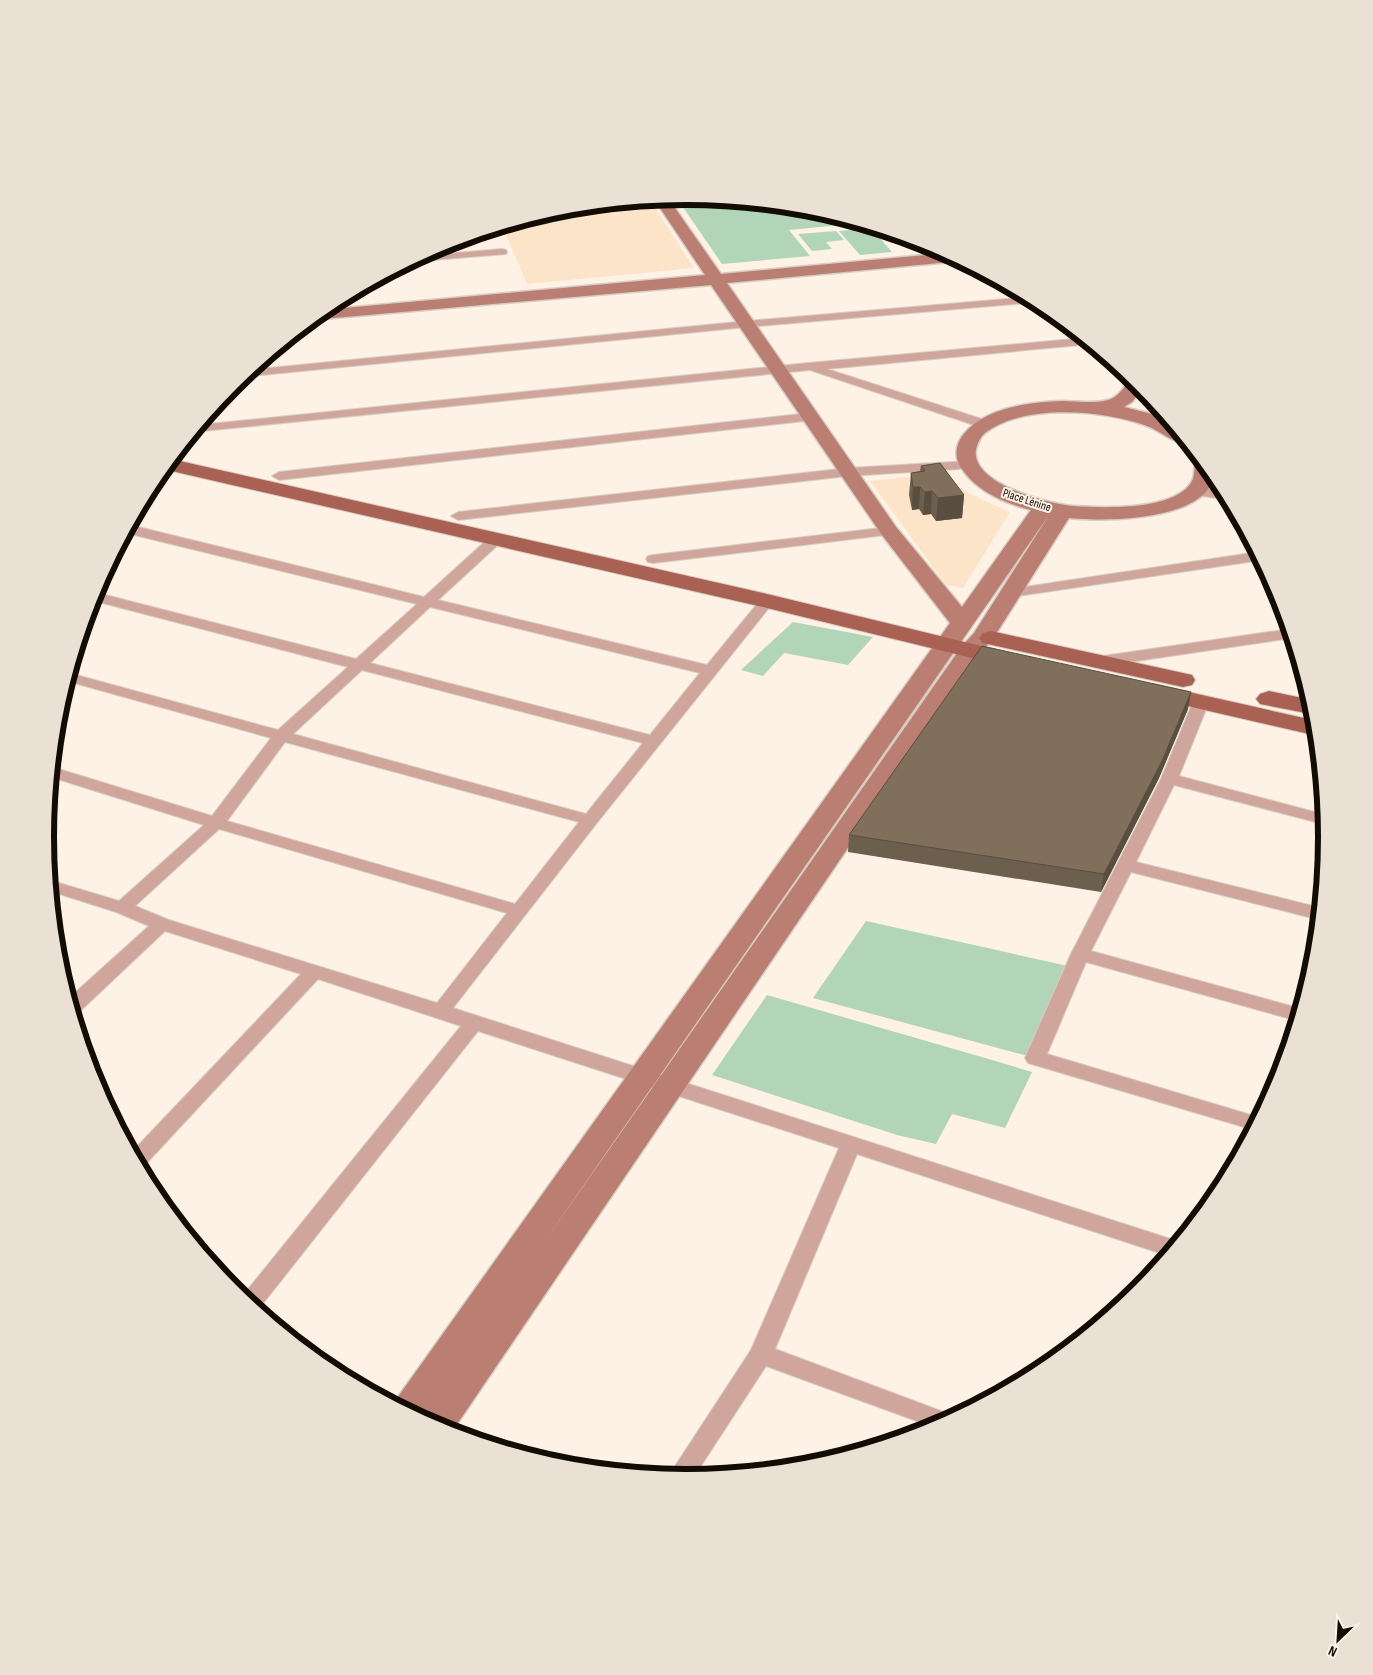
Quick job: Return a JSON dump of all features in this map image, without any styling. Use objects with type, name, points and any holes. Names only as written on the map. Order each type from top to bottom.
[{"type":"main road","points":[[666,205],[888,531],[964,638]]},
{"type":"main road","points":[[330,315],[943,259]]},
{"type":"main road","points":[[1088,408],[1111,406],[1126,399],[1133,389]]},
{"type":"main road","points":[[1142,398],[1141,403],[1155,423]]},
{"type":"main road","points":[[970,465],[966,450],[968,443],[978,430],[1009,415],[1029,410],[1061,407],[1088,408],[1126,414],[1155,423],[1171,431]]},
{"type":"main road","points":[[184,453],[653,559],[964,638],[1201,702],[1309,727]]},
{"type":"main road","name":"Place Lénine","points":[[970,465],[977,475],[997,490],[1020,500],[1054,509],[1104,514],[1141,511],[1172,503],[1194,491]]},
{"type":"main road","points":[[175,466],[767,601],[1096,662],[1305,705]]},
{"type":"main road","points":[[1194,491],[1203,479],[1203,473]]},
{"type":"main road","points":[[440,1420],[669,1085],[964,638],[1011,592],[1054,509]]},
{"type":"main road","points":[[411,1407],[641,1077],[964,638],[1054,509]]},
{"type":"street","points":[[433,258],[502,252]]},
{"type":"street","points":[[257,373],[747,324],[1022,301]]},
{"type":"street","points":[[808,367],[1079,342]]},
{"type":"street","points":[[204,429],[774,363],[808,367],[986,425]]},
{"type":"street","points":[[279,476],[810,417]]},
{"type":"street","points":[[458,516],[848,472],[970,465]]},
{"type":"street","points":[[1194,491],[1217,493]]},
{"type":"street","points":[[134,530],[711,671]]},
{"type":"street","points":[[653,559],[888,531]]},
{"type":"street","points":[[122,908],[216,823],[282,735],[495,540]]},
{"type":"street","points":[[1011,592],[1253,557]]},
{"type":"street","points":[[101,598],[654,741]]},
{"type":"street","points":[[441,1011],[590,820],[767,601]]},
{"type":"street","points":[[1096,662],[1286,634]]},
{"type":"street","points":[[74,679],[590,820]]},
{"type":"street","points":[[1201,702],[1169,780],[1080,954],[1035,1058],[1251,1122]]},
{"type":"street","points":[[57,774],[216,823],[520,911]]},
{"type":"street","points":[[1169,780],[1319,818]]},
{"type":"street","points":[[1126,866],[1315,913]]},
{"type":"street","points":[[56,887],[122,908],[162,924],[441,1011],[1168,1247]]},
{"type":"street","points":[[76,1004],[162,924]]},
{"type":"street","points":[[1080,954],[1294,1013]]},
{"type":"street","points":[[141,1157],[315,971]]},
{"type":"street","points":[[253,1298],[474,1023]]},
{"type":"street","points":[[685,1470],[761,1354],[851,1144]]},
{"type":"street","points":[[761,1354],[937,1418]]},
{"type":"shaded area","points":[[645,206],[654,206],[694,268],[527,284],[504,232],[563,217]]},
{"type":"shaded area","points":[[941,473],[954,484],[978,498],[1010,512],[963,588],[946,585],[870,481]]},
{"type":"green space","points":[[682,205],[728,206],[769,210],[844,225],[789,230],[810,256],[722,264]]},
{"type":"green space","points":[[860,229],[876,234],[892,252],[860,255],[839,231]]},
{"type":"green space","points":[[836,231],[844,240],[826,242],[832,249],[812,251],[798,234]]},
{"type":"green space","points":[[793,622],[873,637],[848,665],[784,653],[763,676],[741,670]]},
{"type":"green space","points":[[866,921],[1068,966],[1035,1058],[813,998]]},
{"type":"green space","points":[[767,995],[1032,1072],[1005,1128],[952,1114],[936,1144],[897,1135],[712,1075]]},
{"type":"building","points":[[940,463],[964,495],[938,498],[932,491],[925,492],[920,487],[913,487],[911,473],[925,471],[921,466]]},
{"type":"building","points":[[982,646],[1191,692],[1162,761],[1104,874],[849,835]]}]
